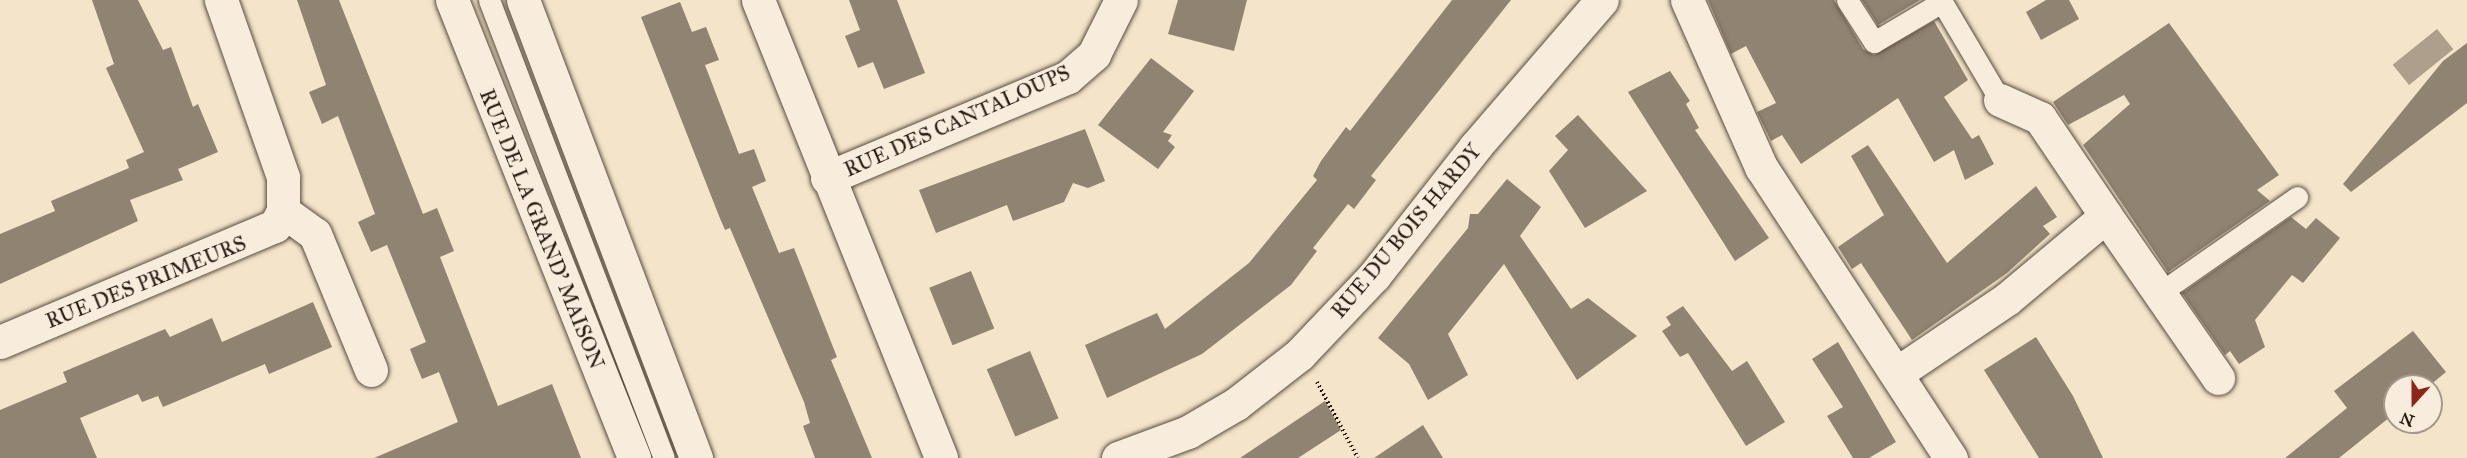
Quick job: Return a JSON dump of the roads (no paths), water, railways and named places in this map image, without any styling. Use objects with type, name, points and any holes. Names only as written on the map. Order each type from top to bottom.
[{"type":"street","points":[[221,0],[283,177],[284,211],[315,234],[370,370]]},
{"type":"street","name":"RUE DE LA GRAND' MAISON","points":[[452,0],[634,458]]},
{"type":"street","points":[[523,0],[696,458]]},
{"type":"street","name":"RUE DES CANTALOUPS","points":[[758,0],[940,458]]},
{"type":"street","name":"RUE DES CANTALOUPS","points":[[827,178],[1068,77],[1094,54],[1121,0]]},
{"type":"street","name":"RUE DU BOIS HARDY","points":[[1118,458],[1188,432],[1236,404],[1300,354],[1374,276],[1475,147],[1602,0]]},
{"type":"street","points":[[1687,0],[1761,167],[1951,458]]},
{"type":"street","points":[[2000,100],[2040,118],[2218,378]]},
{"type":"street","name":"RUE DES PRIMEURS","points":[[0,342],[263,234],[284,211]]},
{"type":"street","points":[[1897,373],[2007,299],[2106,216]]},
{"type":"lane","name":"RUE DE LA GRAND' MAISON","points":[[489,0],[664,458]]},
{"type":"lane","points":[[1847,0],[1874,42],[1942,2],[2000,100]]},
{"type":"lane","points":[[2161,292],[2297,197]]}]
